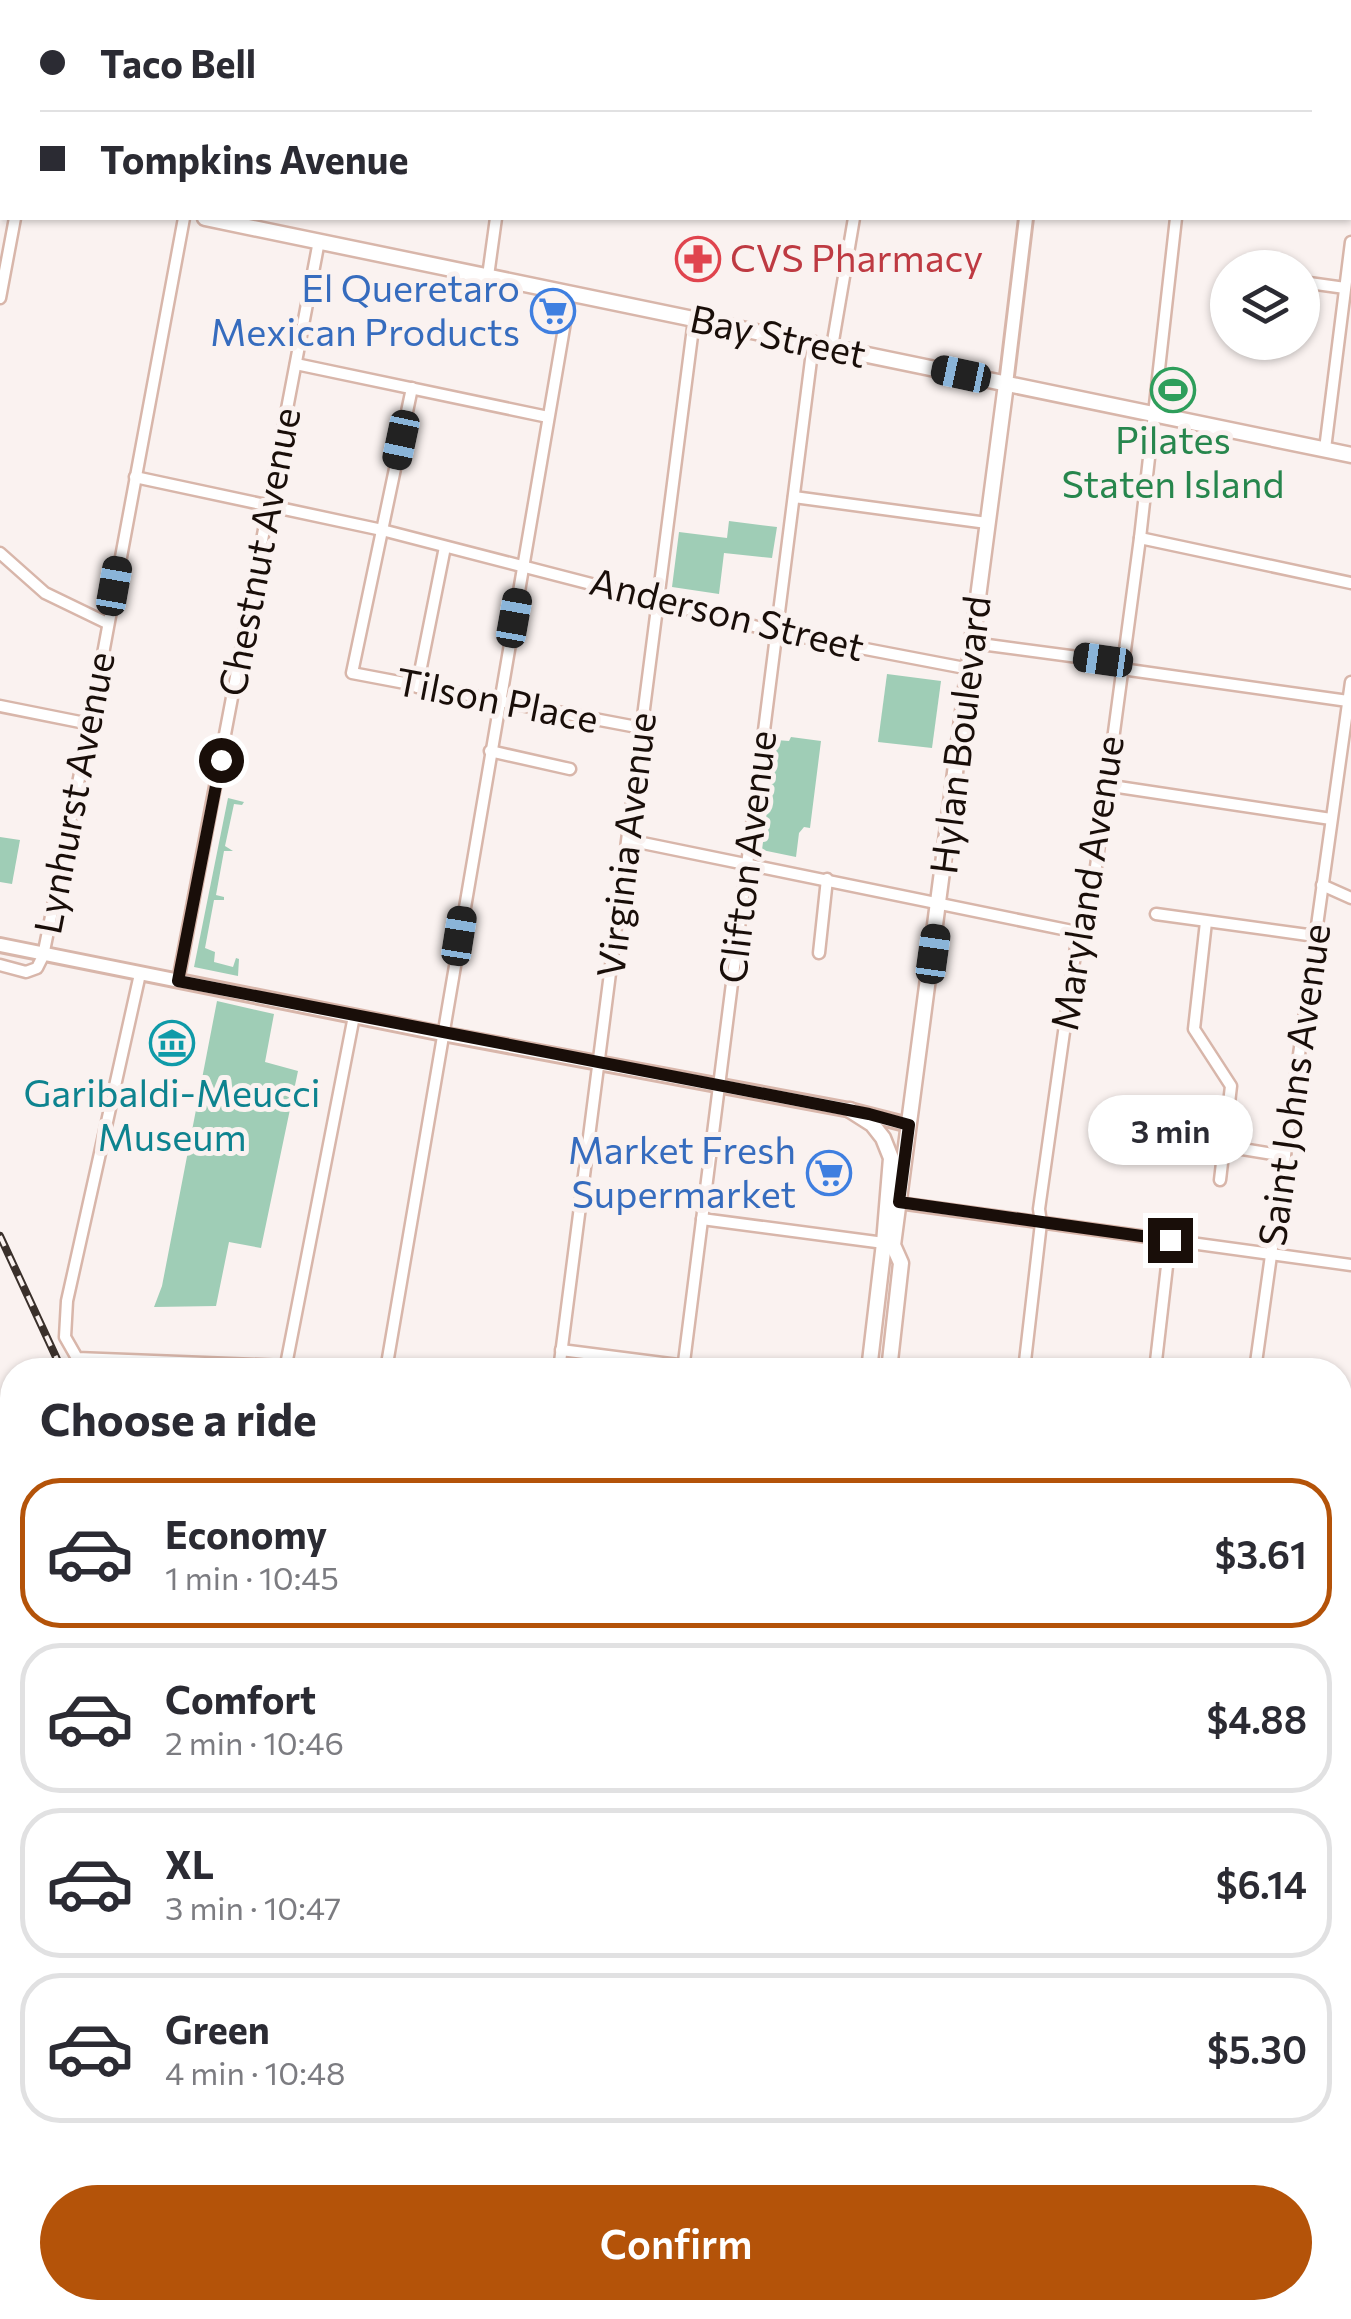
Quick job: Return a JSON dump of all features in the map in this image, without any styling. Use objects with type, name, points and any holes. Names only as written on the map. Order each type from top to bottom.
[{"type":"main road","name":"Bay Street","points":[[215,220],[1351,454]]},
{"type":"main road","name":"Hylan Boulevard","points":[[871,1358],[899,1202],[1006,384]]},
{"type":"main road","points":[[850,1110],[872,1124],[889,1152],[889,1244]]},
{"type":"main road","name":"Hylan Boulevard","points":[[889,1244],[900,1263],[891,1358]]},
{"type":"street","points":[[0,298],[16,220]]},
{"type":"street","name":"Lynhurst Avenue","points":[[43,956],[184,220]]},
{"type":"street","points":[[488,276],[496,220]]},
{"type":"street","points":[[832,348],[854,220]]},
{"type":"street","name":"Hylan Boulevard","points":[[1006,384],[1026,220]]},
{"type":"street","name":"Maryland Avenue","points":[[1025,1358],[1041,1223],[1039,1209],[1076,947],[1089,920],[1140,538],[1176,220]]},
{"type":"street","name":"Chestnut Avenue","points":[[178,981],[319,241]]},
{"type":"street","points":[[1325,449],[1351,242]]},
{"type":"street","points":[[1320,285],[1345,288]]},
{"type":"street","points":[[389,1358],[570,293]]},
{"type":"street","name":"Virginia Avenue","points":[[560,1358],[694,320]]},
{"type":"street","name":"Clifton Avenue","points":[[684,1358],[813,344]]},
{"type":"street","points":[[296,364],[548,417]]},
{"type":"street","points":[[382,530],[412,388]]},
{"type":"street","name":"Anderson Street","points":[[134,477],[382,530],[777,632],[970,669]]},
{"type":"street","points":[[794,497],[987,522]]},
{"type":"street","name":"Tilson Place","points":[[382,530],[352,674],[642,728]]},
{"type":"street","points":[[1140,538],[1351,583]]},
{"type":"street","points":[[417,687],[445,547]]},
{"type":"street","points":[[0,552],[44,592],[108,623]]},
{"type":"street","points":[[974,643],[1348,701]]},
{"type":"street","name":"Saint Johns Avenue","points":[[1258,1358],[1351,682]]},
{"type":"street","points":[[0,706],[90,724]]},
{"type":"street","points":[[490,751],[570,769]]},
{"type":"street","points":[[1105,784],[1331,819]]},
{"type":"street","points":[[628,840],[1082,933]]},
{"type":"street","points":[[819,952],[827,879]]},
{"type":"street","points":[[1322,885],[1351,898]]},
{"type":"street","points":[[1156,914],[1315,936]]},
{"type":"street","points":[[1206,922],[1194,1029],[1231,1086],[1220,1180]]},
{"type":"street","points":[[0,945],[442,1034],[850,1110],[909,1125]]},
{"type":"street","points":[[0,965],[26,972],[38,968],[43,956]]},
{"type":"street","points":[[77,1358],[64,1337],[67,1300],[140,974]]},
{"type":"street","points":[[287,1358],[354,1016]]},
{"type":"street","points":[[1224,1146],[1285,1156]]},
{"type":"street","points":[[899,1202],[1351,1265]]},
{"type":"street","points":[[702,1220],[889,1244]]},
{"type":"street","points":[[1156,1358],[1170,1240]]},
{"type":"street","points":[[561,1350],[615,1358]]},
{"type":"green space","points":[[729,521],[777,527],[772,558],[724,553],[719,594],[672,587],[679,532],[727,538]]},
{"type":"green space","points":[[887,674],[941,681],[932,748],[878,742]]},
{"type":"green space","points":[[791,737],[821,741],[810,828],[804,827],[799,833],[796,857],[762,850],[776,740],[789,741]]},
{"type":"green space","points":[[228,798],[244,802],[234,804],[225,846],[233,851],[224,851],[216,895],[224,900],[214,900],[205,948],[215,952],[214,962],[233,967],[239,959],[238,976],[194,967]]},
{"type":"green space","points":[[0,837],[20,840],[12,884],[0,882]]},
{"type":"green space","points":[[217,1001],[274,1014],[265,1062],[298,1071],[261,1248],[229,1242],[216,1306],[154,1307],[162,1286]]},
{"type":"railway","points":[[0,1236],[56,1358]]},
{"type":"place","name":"CVS Pharmacy","points":[[698,259]]},
{"type":"place","name":"El Queretaro Mexican Products","points":[[553,311]]},
{"type":"place","name":"Pilates Staten Island","points":[[1173,390]]},
{"type":"place","name":"Garibaldi-Meucci Museum","points":[[172,1043]]},
{"type":"place","name":"Market Fresh Supermarket","points":[[829,1173]]},
{"type":"route","points":[[221,760],[178,981],[869,1114],[909,1125],[899,1202],[1170,1240]]}]
